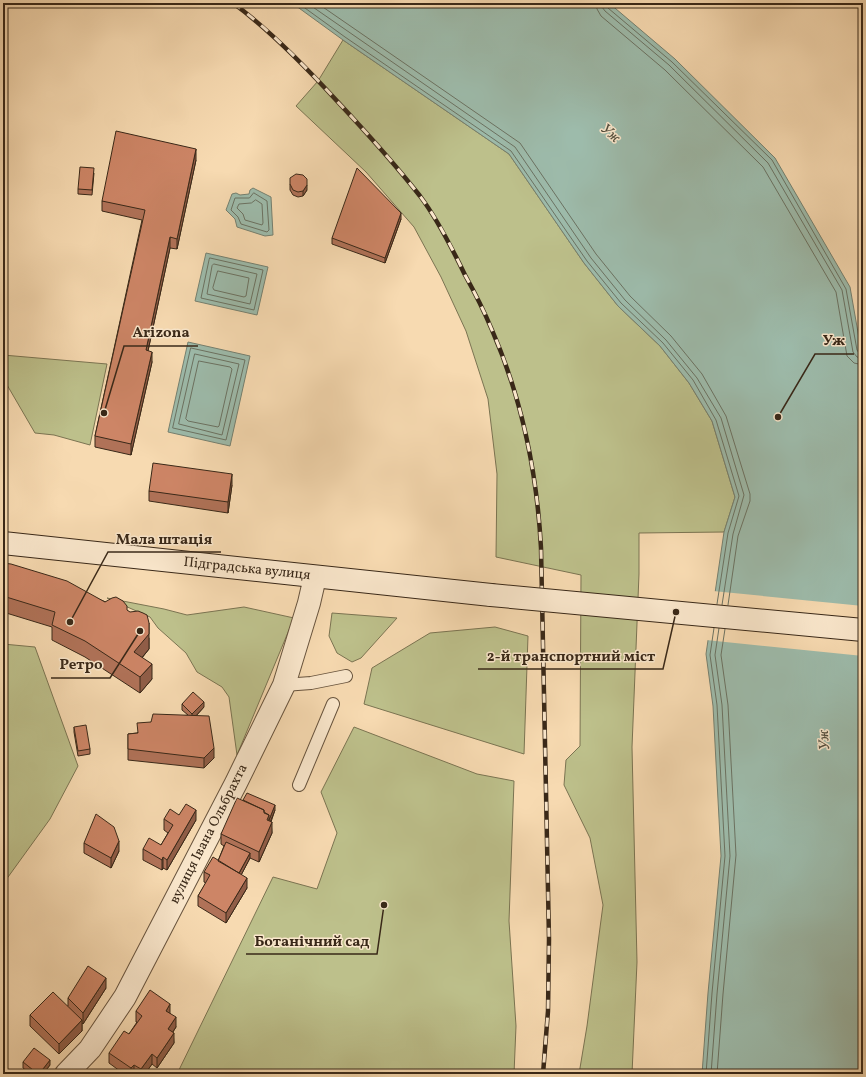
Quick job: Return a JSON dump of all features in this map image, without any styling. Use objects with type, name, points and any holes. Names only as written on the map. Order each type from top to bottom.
[{"type":"main road","name":"Підградська вулиця","points":[[3,543],[491,595],[863,630]]},
{"type":"main road","name":"вулиця Івана Ольбрахта","points":[[66,1074],[90,1049],[125,997],[232,790],[284,685],[309,603],[315,576]]},
{"type":"lane","points":[[284,685],[311,683],[346,676]]},
{"type":"lane","points":[[299,785],[333,704]]},
{"type":"green space","points":[[343,40],[509,154],[584,263],[618,306],[660,346],[689,383],[712,421],[735,497],[724,532],[639,533],[639,574],[632,747],[637,962],[632,1074],[579,1074],[603,905],[590,838],[564,785],[566,760],[580,746],[581,575],[496,557],[497,474],[488,399],[466,331],[441,277],[414,227],[366,172],[296,106],[318,81]]},
{"type":"green space","points":[[3,355],[107,364],[90,445],[54,435],[35,433],[3,378]]},
{"type":"green space","points":[[107,598],[187,615],[244,607],[294,618],[237,755],[229,697],[222,687],[197,672],[186,653],[158,628],[150,617]]},
{"type":"green space","points":[[332,613],[397,618],[361,658],[352,662],[337,653],[329,636]]},
{"type":"green space","points":[[495,627],[528,636],[524,754],[364,704],[372,668],[430,633]]},
{"type":"green space","points":[[3,644],[35,647],[78,766],[50,819],[3,884]]},
{"type":"green space","points":[[354,727],[477,774],[514,781],[509,921],[516,1026],[514,1074],[177,1074],[273,877],[317,889],[337,833],[321,792]]},
{"type":"water","points":[[292,3],[609,3],[675,59],[775,158],[850,287],[863,361],[863,1054],[859,1074],[702,1074],[721,856],[713,706],[706,654],[724,532],[735,497],[712,421],[689,383],[660,346],[618,306],[584,263],[509,154],[343,40]]},
{"type":"water","points":[[253,188],[271,197],[273,235],[265,236],[237,227],[235,219],[226,210],[232,194],[249,194],[250,190]]},
{"type":"water","points":[[206,253],[268,267],[257,315],[195,301]]},
{"type":"water","points":[[188,342],[250,356],[230,446],[168,432]]},
{"type":"pier","points":[[713,591],[863,606],[863,656],[706,640]]},
{"type":"building","points":[[116,131],[196,149],[177,239],[170,237],[146,350],[152,352],[131,444],[95,436],[145,210],[102,201]]},
{"type":"building","points":[[80,167],[94,168],[92,190],[78,189]]},
{"type":"building","points":[[357,168],[401,213],[385,258],[332,238]]},
{"type":"building","points":[[296,174],[303,175],[307,179],[307,185],[303,191],[298,192],[293,190],[290,184],[290,178]]},
{"type":"building","points":[[153,463],[232,474],[228,502],[149,491]]},
{"type":"building","points":[[3,563],[11,564],[67,581],[105,602],[116,597],[123,601],[127,606],[127,610],[130,612],[138,611],[147,615],[149,634],[134,652],[152,664],[140,677],[85,641],[52,625],[55,612],[3,596]]},
{"type":"building","points":[[193,692],[204,702],[192,714],[182,704]]},
{"type":"building","points":[[153,714],[209,716],[214,748],[204,758],[128,749],[128,734],[138,733],[137,723],[151,722]]},
{"type":"building","points":[[86,725],[90,749],[78,751],[74,727]]},
{"type":"building","points":[[247,793],[275,805],[269,820],[269,815],[264,813],[264,810],[243,800]]},
{"type":"building","points":[[237,798],[264,810],[264,812],[269,815],[267,820],[272,822],[259,852],[221,834]]},
{"type":"building","points":[[186,804],[196,810],[167,860],[163,857],[162,860],[143,849],[149,838],[161,845],[173,825],[164,819],[170,809],[179,815]]},
{"type":"building","points":[[96,814],[114,827],[119,841],[111,858],[84,843]]},
{"type":"building","points":[[226,842],[250,853],[239,873],[218,861]]},
{"type":"building","points":[[213,857],[247,878],[226,913],[198,896],[210,875],[204,872]]},
{"type":"building","points":[[88,966],[106,978],[83,1013],[68,998]]},
{"type":"building","points":[[150,990],[170,1004],[166,1011],[176,1017],[168,1029],[174,1033],[157,1058],[152,1054],[141,1069],[134,1065],[131,1068],[109,1053],[124,1031],[129,1034],[142,1016],[136,1011]]},
{"type":"building","points":[[53,992],[82,1020],[59,1044],[30,1015]]},
{"type":"building","points":[[34,1048],[50,1060],[39,1074],[23,1062]]},
{"type":"railway","points":[[233,3],[274,37],[313,75],[359,124],[427,205],[450,244],[486,316],[503,356],[520,410],[532,464],[541,548],[549,939],[548,1011],[543,1074]]},
{"type":"railway","points":[[860,3],[863,6]]},
{"type":"place","name":"Arizona","points":[[104,413]]},
{"type":"place","name":"Уж","points":[[778,417]]},
{"type":"place","name":"2-й транспортний міст","points":[[676,612]]},
{"type":"place","name":"Мала штація","points":[[70,622]]},
{"type":"place","name":"Ретро","points":[[140,631]]},
{"type":"place","name":"Ботанічний сад","points":[[384,905]]}]
